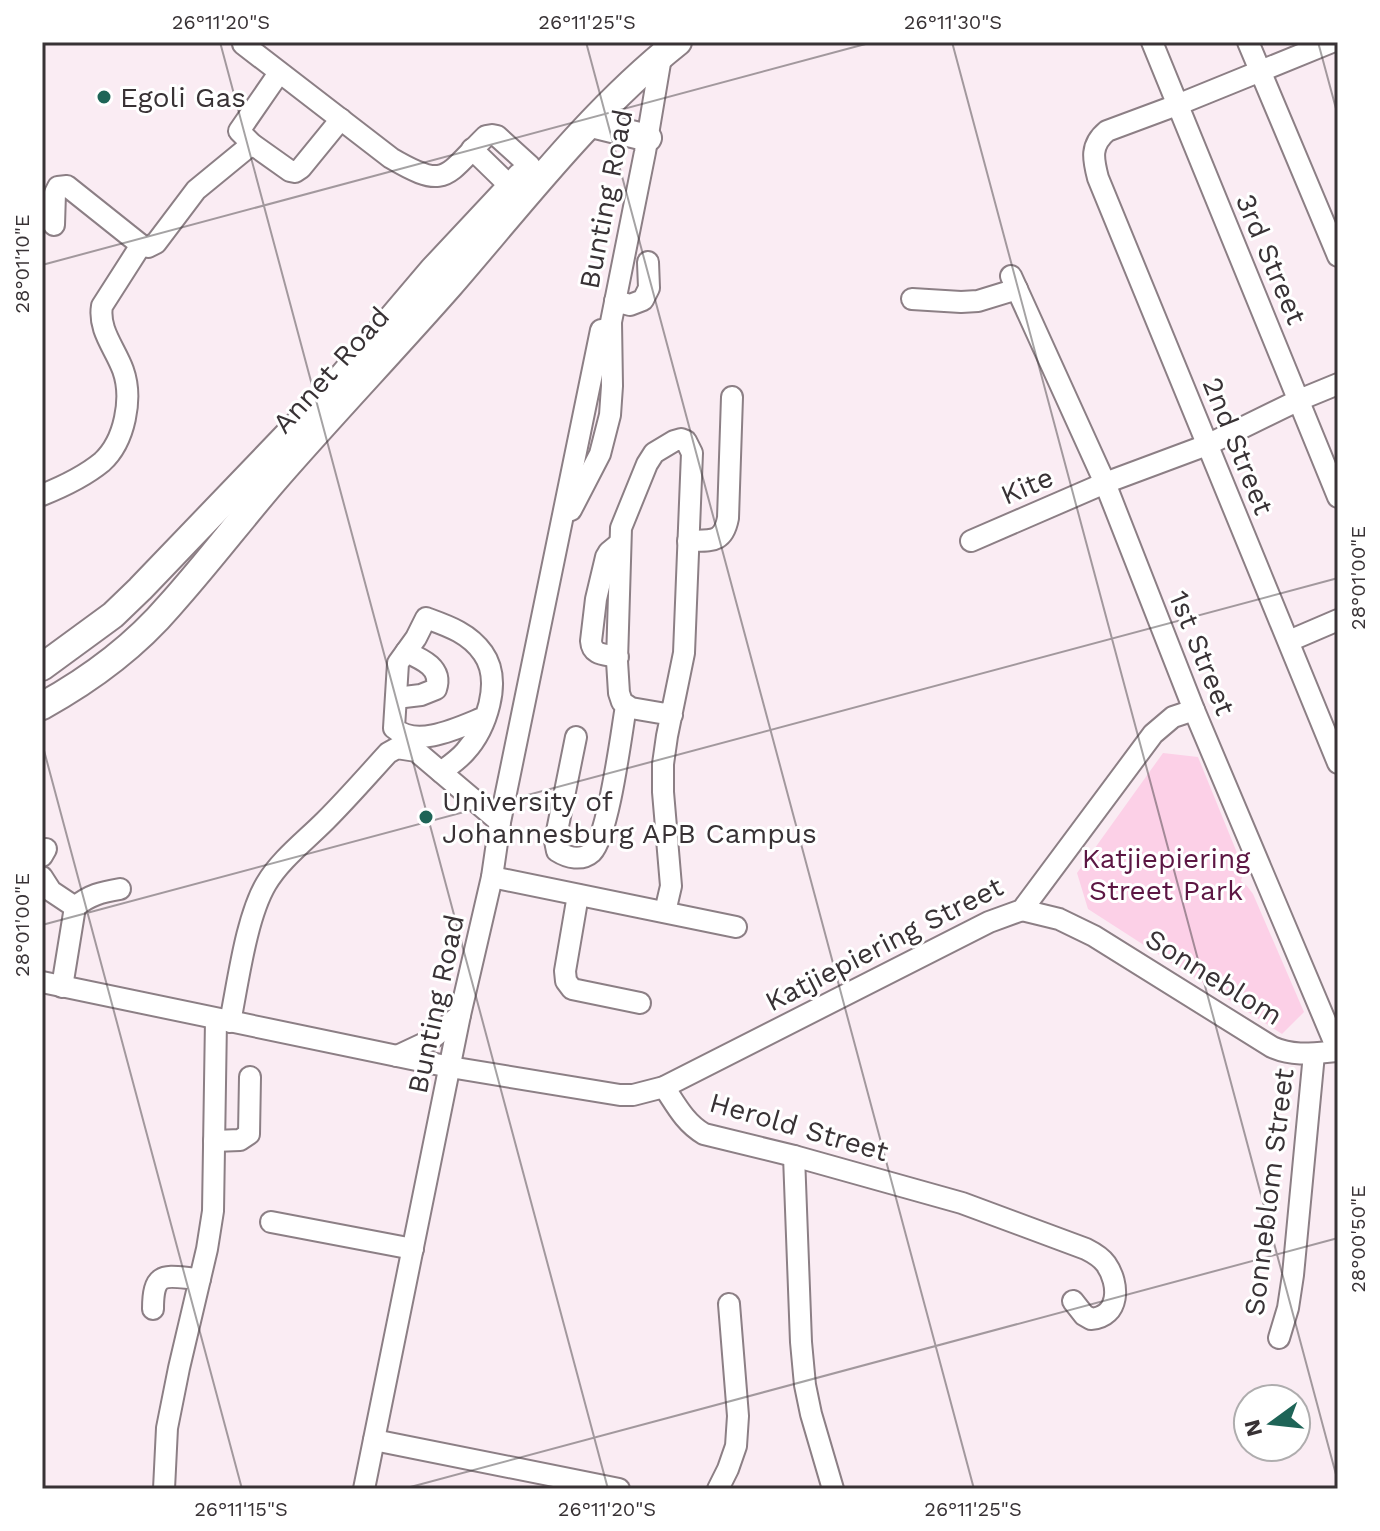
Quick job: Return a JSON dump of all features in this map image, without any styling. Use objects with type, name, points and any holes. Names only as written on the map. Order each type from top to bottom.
[{"type":"main road","name":"Annet Road","points":[[525,178],[591,124],[659,48]]},
{"type":"main road","name":"Annet Road","points":[[42,706],[112,659],[169,607],[587,105],[659,48]]},
{"type":"main road","points":[[591,124],[643,137]]},
{"type":"main road","name":"Annet Road","points":[[46,664],[113,615],[442,277]]},
{"type":"street","name":"3rd Street","points":[[1152,42],[1338,497]]},
{"type":"street","points":[[1248,42],[1338,256]]},
{"type":"street","points":[[1177,105],[1332,42]]},
{"type":"street","points":[[243,44],[391,158],[414,171],[441,177],[472,149],[525,178]]},
{"type":"street","name":"Bunting Road","points":[[560,531],[603,446],[610,415],[611,322],[659,48]]},
{"type":"street","points":[[279,73],[239,131],[252,144],[295,172],[341,119]]},
{"type":"street","name":"2nd Street","points":[[1177,105],[1107,131],[1094,148],[1094,164],[1338,763]]},
{"type":"street","name":"Bunting Road","points":[[364,1489],[460,1015],[492,877],[500,822],[560,531],[582,457],[592,408],[601,330],[643,137]]},
{"type":"street","points":[[54,225],[55,193],[58,187],[67,186],[141,245],[148,247],[156,243],[196,190],[252,144]]},
{"type":"street","points":[[42,495],[78,478],[104,461],[122,432],[128,403],[124,373],[102,328],[100,317],[102,306],[141,245]]},
{"type":"street","points":[[615,301],[630,305],[643,300],[649,288],[648,262]]},
{"type":"street","name":"1st Street","points":[[912,299],[978,301],[1014,283],[1105,483],[1194,710],[1338,1051]]},
{"type":"street","name":"Kite","points":[[971,541],[1105,483],[1207,445],[1338,384]]},
{"type":"street","points":[[688,541],[721,537],[726,529],[732,397]]},
{"type":"street","points":[[665,912],[671,886],[663,764],[684,653],[692,453],[686,441],[681,439],[654,453],[647,464],[621,528],[620,543],[619,693],[626,706],[672,715]]},
{"type":"street","points":[[441,772],[465,752],[485,717],[491,690],[489,665],[485,655],[467,637],[456,629],[426,618],[398,663],[394,728],[404,735],[443,733],[485,717]]},
{"type":"street","points":[[1289,641],[1338,620]]},
{"type":"street","points":[[396,698],[421,695],[436,689],[439,682],[431,665],[406,652]]},
{"type":"street","points":[[576,737],[555,841],[557,851],[577,858],[590,854],[605,825],[626,706]]},
{"type":"street","name":"Katjiepiering Street","points":[[664,1087],[989,922],[1022,910],[1153,734],[1173,717],[1194,710]]},
{"type":"street","points":[[164,1489],[167,1428],[213,1211],[214,1141],[223,1021],[258,900],[276,869],[388,753],[397,748],[416,751],[500,822]]},
{"type":"street","points":[[42,877],[51,891],[75,907]]},
{"type":"street","points":[[492,877],[736,927]]},
{"type":"street","points":[[120,889],[87,897],[75,907],[52,984],[450,1067],[620,1095],[664,1087]]},
{"type":"street","points":[[578,895],[566,981],[572,989],[640,1003]]},
{"type":"street","name":"Sonneblom","points":[[1022,910],[1059,919],[1094,936],[1284,1053],[1338,1051]]},
{"type":"street","points":[[397,1056],[429,1041],[460,1015]]},
{"type":"street","name":"Sonneblom Street","points":[[1279,1338],[1293,1275],[1314,1054]]},
{"type":"street","points":[[214,1141],[240,1140],[249,1134],[250,1077]]},
{"type":"street","name":"Herold Street","points":[[664,1087],[693,1128],[704,1134],[962,1203],[1086,1249],[1104,1260],[1115,1286],[1115,1301],[1104,1316],[1091,1319],[1073,1301]]},
{"type":"street","points":[[794,1156],[805,1385],[833,1489]]},
{"type":"street","points":[[271,1222],[413,1249]]},
{"type":"street","points":[[153,1309],[153,1292],[159,1280],[172,1277],[200,1279]]},
{"type":"street","points":[[718,1489],[736,1446],[738,1416],[729,1304]]},
{"type":"street","points":[[374,1440],[619,1489]]},
{"type":"green space","name":"Katjiepiering Street Park","points":[[1163,753],[1198,757],[1244,870],[1241,881],[1253,894],[1304,1012],[1282,1034],[1088,909],[1077,873]]},
{"type":"place","name":"Egoli Gas","points":[[104,97]]},
{"type":"place","name":"University of Johannesburg APB Campus","points":[[426,817]]}]
